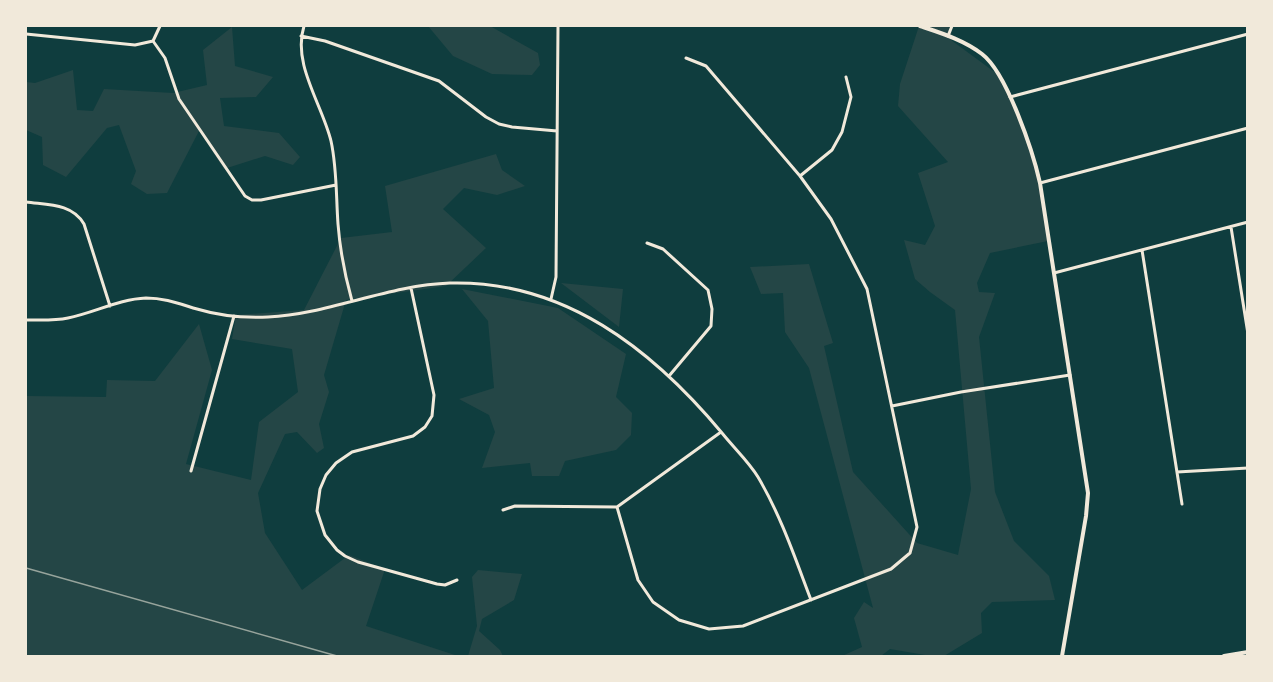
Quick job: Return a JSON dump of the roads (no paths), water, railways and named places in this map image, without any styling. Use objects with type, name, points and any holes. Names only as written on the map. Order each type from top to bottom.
[{"type":"street","points":[[153,41],[160,26]]},
{"type":"street","points":[[304,26],[301,36],[304,63],[331,139],[339,244],[352,301]]},
{"type":"street","points":[[551,299],[556,277],[558,26]]},
{"type":"street","points":[[920,26],[948,36],[975,50],[996,68],[1010,97],[1035,162],[1040,183],[1087,483],[1088,503],[1062,657]]},
{"type":"street","points":[[948,36],[952,26]]},
{"type":"street","points":[[26,34],[135,45],[153,41]]},
{"type":"street","points":[[1010,97],[1248,34]]},
{"type":"street","points":[[301,36],[325,41],[439,81],[486,117],[499,124],[557,131]]},
{"type":"street","points":[[153,41],[165,58],[179,99],[245,196],[261,201],[336,185]]},
{"type":"street","points":[[617,507],[638,580],[654,602],[679,620],[709,629],[742,626],[891,569],[910,553],[916,527],[867,289],[831,219],[800,176],[706,66],[686,58]]},
{"type":"street","points":[[800,176],[831,150],[842,132],[851,97],[846,77]]},
{"type":"street","points":[[1040,183],[1248,128]]},
{"type":"street","points":[[26,202],[62,207],[79,216],[84,224],[110,306]]},
{"type":"street","points":[[1054,273],[1248,222]]},
{"type":"street","points":[[1231,227],[1248,334]]},
{"type":"street","points":[[647,243],[663,249],[708,290],[712,309],[711,326],[669,376]]},
{"type":"street","points":[[1142,250],[1182,504]]},
{"type":"street","points":[[26,320],[60,320],[134,300],[157,299],[234,316],[267,317],[411,288],[446,284],[486,284],[516,289],[551,299],[591,317],[669,376],[699,404],[757,476],[783,526],[811,600]]},
{"type":"street","points":[[411,288],[434,396],[432,416],[425,427],[414,436],[362,449],[347,455],[336,463],[326,475],[320,489],[317,503],[319,519],[330,543],[351,559],[436,584],[446,585],[458,580]]},
{"type":"street","points":[[192,471],[234,316]]},
{"type":"street","points":[[892,406],[961,392],[1070,375]]},
{"type":"street","points":[[503,510],[515,507],[617,507],[721,432]]},
{"type":"street","points":[[1177,472],[1248,468]]},
{"type":"street","points":[[1224,657],[1248,652]]},
{"type":"railway","points":[[26,568],[337,656]]}]
